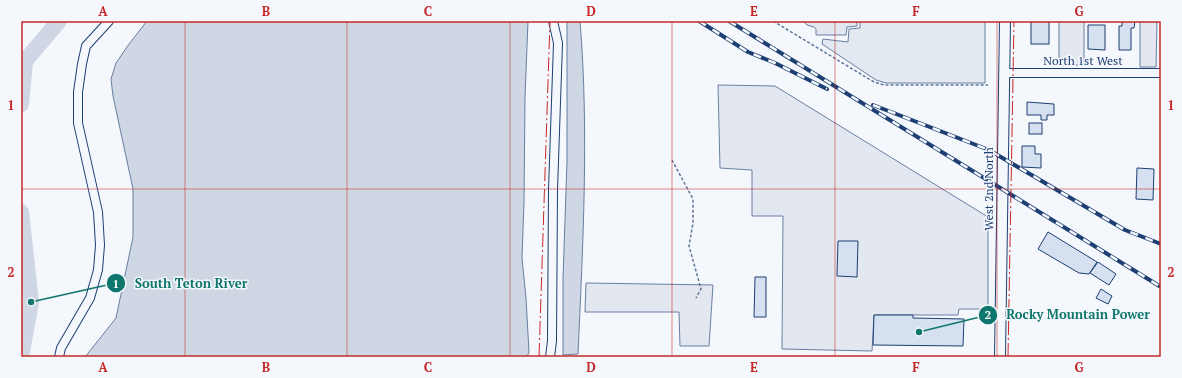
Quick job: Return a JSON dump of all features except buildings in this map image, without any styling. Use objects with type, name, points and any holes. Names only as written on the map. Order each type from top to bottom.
[{"type":"street","points":[[59,357],[61,348],[90,298],[98,270],[100,245],[98,212],[78,122],[78,92],[86,46],[109,21]]},
{"type":"street","points":[[550,357],[552,342],[553,190],[558,43],[552,21]]},
{"type":"street","name":"West 2nd North","points":[[1000,357],[1005,21]]},
{"type":"street","name":"North 1st West","points":[[1004,73],[1161,73]]},
{"type":"path","points":[[773,21],[874,82],[884,85],[988,85]]},
{"type":"path","points":[[672,160],[693,199],[689,246],[701,289],[696,298]]},
{"type":"shaded area","points":[[147,21],[528,21],[522,258],[529,352],[527,357],[85,357],[116,318],[133,237],[133,189],[113,96],[111,79],[116,63]]},
{"type":"shaded area","points":[[567,21],[580,21],[583,62],[585,145],[582,271],[578,354],[563,355],[563,279],[567,161]]},
{"type":"shaded area","points":[[803,21],[857,21],[857,26],[847,27],[846,35],[816,35],[816,29],[807,25]]},
{"type":"shaded area","points":[[860,21],[985,21],[985,83],[886,83],[876,80],[822,44],[823,39],[848,42],[849,29],[860,28]]},
{"type":"shaded area","points":[[1059,21],[1084,21],[1084,65],[1059,65]]},
{"type":"shaded area","points":[[1140,21],[1157,21],[1156,67],[1140,67]]},
{"type":"shaded area","points":[[718,85],[775,86],[988,217],[988,309],[959,309],[958,315],[874,315],[872,351],[782,349],[783,216],[752,216],[752,170],[720,168]]},
{"type":"shaded area","points":[[586,283],[713,285],[709,346],[680,346],[679,312],[585,312]]},
{"type":"waterway","points":[[21,104],[25,61],[59,21]]},
{"type":"waterway","points":[[21,212],[31,302],[21,357]]},
{"type":"railway","points":[[699,21],[748,52],[775,63],[827,89]]},
{"type":"railway","points":[[729,21],[1161,287]]},
{"type":"railway","points":[[873,105],[989,150],[1125,230],[1161,244]]},
{"type":"power","points":[[539,357],[550,21]]},
{"type":"power","points":[[1008,357],[1014,21]]},
{"type":"place","name":"South Teton River","points":[[31,302]]},
{"type":"place","name":"Rocky Mountain Power","points":[[919,332]]}]
